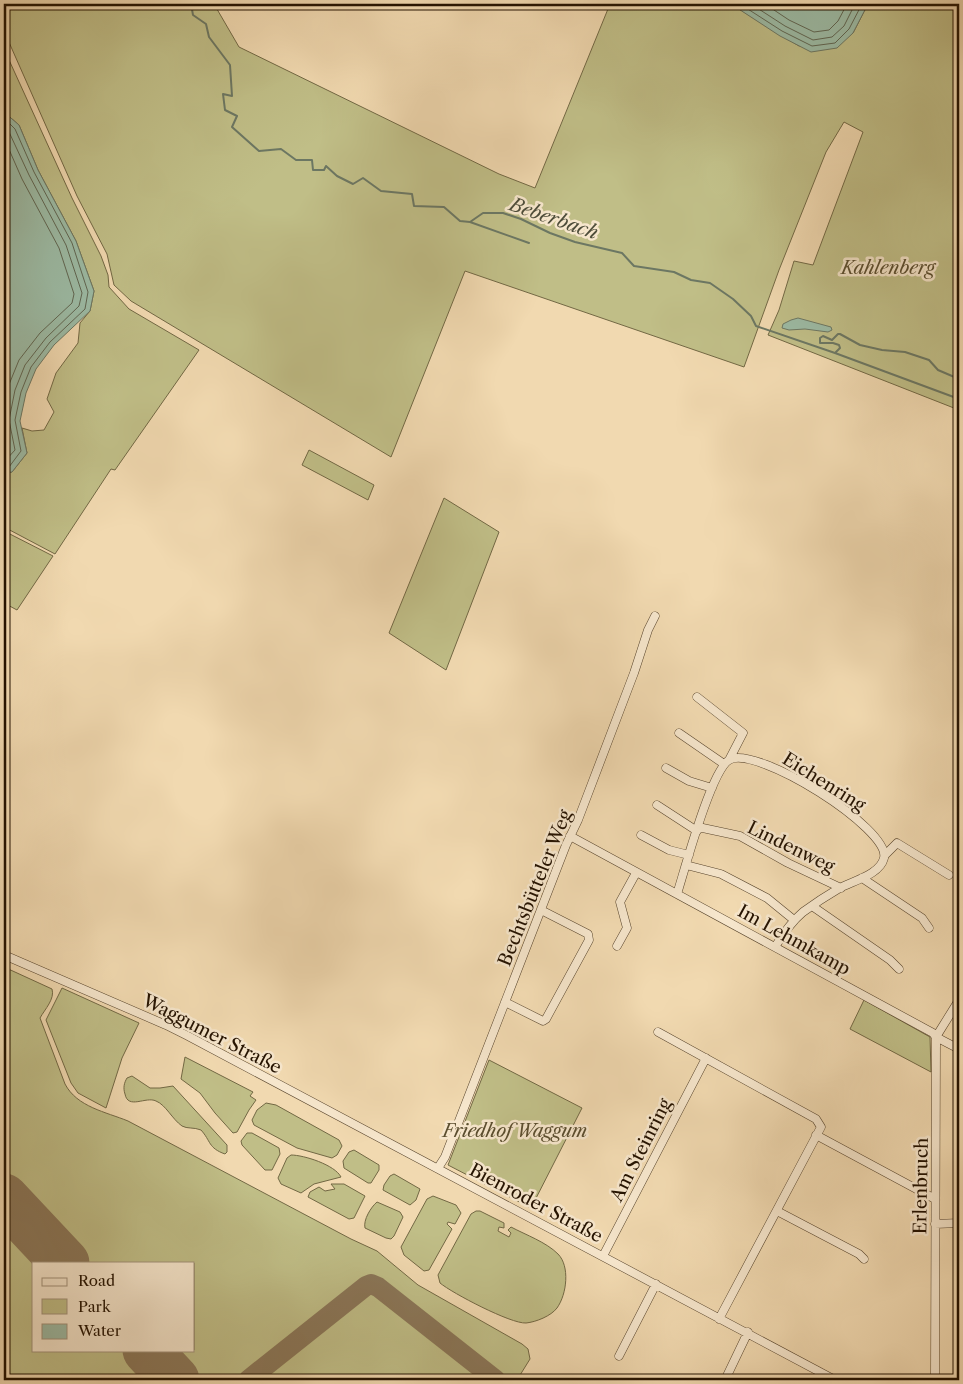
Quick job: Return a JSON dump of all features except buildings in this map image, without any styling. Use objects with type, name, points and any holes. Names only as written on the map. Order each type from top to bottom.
[{"type":"street","name":"Bechtsbütteler Weg","points":[[438,1168],[445,1157],[581,812],[654,616]]},
{"type":"street","points":[[677,894],[712,788],[743,733],[697,697]]},
{"type":"street","points":[[679,733],[726,762]]},
{"type":"street","name":"Eichenring","points":[[726,762],[740,757],[758,761],[781,770],[814,789],[867,827],[881,845],[885,855]]},
{"type":"street","points":[[666,768],[689,781],[712,788]]},
{"type":"street","name":"Lindenweg","points":[[657,806],[697,829],[740,836],[788,863],[840,888]]},
{"type":"street","points":[[641,835],[669,850],[689,855]]},
{"type":"street","name":"Im Lehmkamp","points":[[570,836],[933,1033],[936,1037],[959,1049]]},
{"type":"street","points":[[775,947],[794,920],[840,888],[876,869],[881,865],[885,855],[897,843],[949,875]]},
{"type":"street","points":[[686,864],[721,874],[767,898],[794,920]]},
{"type":"street","points":[[617,946],[627,928],[620,902],[636,873]]},
{"type":"street","points":[[862,878],[922,918],[929,928]]},
{"type":"street","points":[[812,906],[890,960],[899,969]]},
{"type":"street","points":[[505,1002],[546,1020],[589,940],[588,934],[541,910]]},
{"type":"street","name":"Waggumer Straße","points":[[4,955],[166,1025],[402,1149]]},
{"type":"street","points":[[936,1037],[959,1000]]},
{"type":"street","points":[[658,1032],[816,1119],[821,1126],[719,1318]]},
{"type":"street","name":"Erlenbruch","points":[[935,1380],[936,1037]]},
{"type":"street","name":"Am Steinring","points":[[603,1256],[706,1058]]},
{"type":"street","points":[[816,1135],[935,1199]]},
{"type":"street","name":"Bienroder Straße","points":[[402,1149],[836,1380]]},
{"type":"street","points":[[777,1211],[859,1254],[864,1259]]},
{"type":"street","points":[[935,1224],[959,1223]]},
{"type":"street","points":[[619,1356],[656,1284]]},
{"type":"street","points":[[725,1380],[748,1332]]},
{"type":"green space","name":"Kahlenberg","points":[[4,4],[214,4],[239,47],[499,174],[535,188],[610,4],[731,4],[799,46],[853,33],[868,4],[959,4],[959,410],[768,335],[779,310],[794,261],[813,265],[863,132],[844,122],[826,152],[779,270],[744,367],[465,271],[391,457],[131,301],[114,285],[107,254],[77,196],[4,31]]},
{"type":"green space","points":[[4,49],[72,198],[101,256],[108,275],[109,287],[129,309],[199,350],[115,470],[111,469],[55,554],[4,527],[4,473],[12,472],[27,453],[22,428],[32,431],[44,430],[54,412],[47,399],[56,373],[78,343],[80,323],[90,311],[94,291],[76,241],[38,170],[19,125],[4,112]]},
{"type":"green space","points":[[309,450],[374,485],[368,500],[302,465]]},
{"type":"green space","points":[[444,498],[499,532],[446,670],[389,633]]},
{"type":"green space","points":[[4,531],[53,556],[17,610],[4,603]]},
{"type":"green space","points":[[4,967],[52,989],[51,1000],[40,1018],[65,1084],[77,1098],[93,1108],[128,1121],[377,1251],[418,1285],[528,1349],[530,1359],[517,1380],[4,1380]]},
{"type":"green space","points":[[62,988],[139,1023],[122,1058],[106,1108],[78,1093],[71,1083],[46,1020]]},
{"type":"green space","points":[[864,1000],[930,1037],[931,1072],[850,1029]]},
{"type":"green space","points":[[185,1057],[253,1092],[250,1096],[256,1100],[237,1132],[233,1133],[200,1093],[181,1079]]},
{"type":"green space","name":"Friedhof Waggum","points":[[489,1060],[582,1108],[531,1208],[448,1165]]},
{"type":"green space","points":[[132,1076],[150,1088],[173,1086],[227,1145],[227,1152],[225,1154],[215,1149],[201,1130],[182,1126],[160,1103],[152,1100],[133,1102],[127,1099],[124,1086],[127,1078]]},
{"type":"green space","points":[[266,1103],[276,1105],[339,1140],[342,1146],[337,1155],[332,1158],[297,1148],[254,1125],[252,1120],[257,1110]]},
{"type":"green space","points":[[247,1133],[252,1133],[279,1148],[280,1154],[272,1170],[265,1170],[242,1145],[241,1141]]},
{"type":"green space","points":[[354,1150],[379,1165],[379,1170],[371,1183],[344,1168],[343,1161],[349,1152]]},
{"type":"green space","points":[[291,1155],[326,1165],[341,1177],[314,1184],[301,1193],[281,1184],[278,1178],[287,1158]]},
{"type":"green space","points":[[394,1174],[420,1189],[416,1200],[410,1205],[383,1190],[390,1176]]},
{"type":"green space","points":[[331,1184],[344,1184],[365,1196],[354,1218],[349,1219],[308,1197],[310,1192],[319,1187],[325,1191],[335,1189]]},
{"type":"green space","points":[[433,1196],[456,1205],[461,1213],[455,1224],[448,1222],[447,1224],[452,1229],[429,1270],[424,1271],[404,1255],[401,1247],[427,1199]]},
{"type":"green space","points":[[377,1202],[400,1212],[403,1217],[391,1239],[365,1228],[368,1214]]},
{"type":"green space","points":[[480,1211],[504,1223],[504,1228],[499,1227],[498,1231],[509,1237],[511,1233],[508,1230],[511,1227],[548,1246],[562,1259],[566,1273],[565,1288],[557,1308],[551,1314],[526,1323],[518,1322],[456,1294],[440,1283],[438,1275],[471,1214]]},
{"type":"water","points":[[731,4],[868,4],[853,33],[837,48],[811,52],[780,36]]},
{"type":"water","points":[[4,112],[19,125],[38,170],[76,241],[94,291],[90,311],[54,345],[36,369],[26,393],[20,421],[27,453],[12,472],[4,473]]},
{"type":"water","points":[[798,318],[831,327],[832,330],[828,332],[782,328],[783,324]]},
{"type":"waterway","name":"Beberbach","points":[[191,4],[193,15],[206,24],[209,37],[230,65],[232,96],[223,94],[225,110],[237,116],[232,127],[259,151],[281,149],[296,160],[312,160],[313,170],[324,170],[326,166],[337,176],[353,184],[363,178],[381,191],[412,194],[414,206],[444,207],[460,221],[470,222],[483,213],[503,213],[575,242],[622,253],[634,266],[674,272],[691,280],[710,283],[733,299],[751,316],[756,326],[959,399]]},
{"type":"waterway","points":[[470,222],[529,243]]},
{"type":"waterway","name":"Beberbach","points":[[836,352],[840,348],[839,345],[820,343],[820,338],[823,336],[832,340],[840,334],[860,345],[882,350],[905,352],[929,360],[938,370],[959,379]]},
{"type":"taxiway","points":[[248,1380],[371,1284],[378,1287],[496,1380]]},
{"type":"runway","points":[[4,1198],[64,1262]]},
{"type":"runway","points":[[149,1352],[175,1380]]}]
